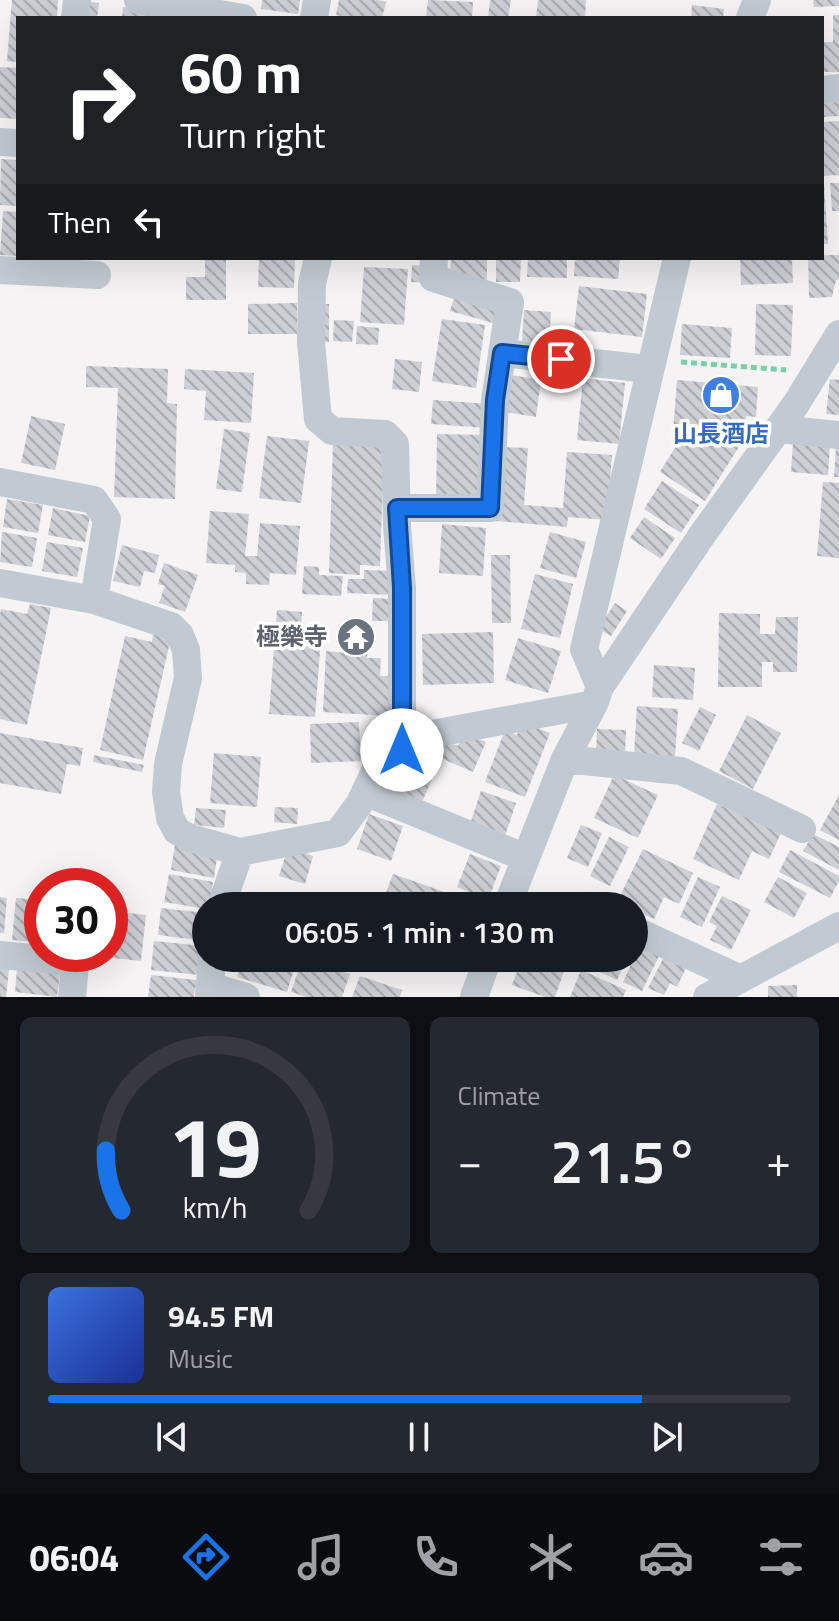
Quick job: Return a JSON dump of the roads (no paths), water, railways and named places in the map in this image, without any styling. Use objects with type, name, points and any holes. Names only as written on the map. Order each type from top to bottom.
[{"type":"street","points":[[138,0],[231,16]]},
{"type":"street","points":[[318,260],[312,284],[311,327],[318,419],[332,431],[385,434],[395,444],[402,588],[402,750]]},
{"type":"street","points":[[397,508],[490,508],[495,400],[510,302],[433,278],[434,260]]},
{"type":"street","points":[[597,696],[584,649],[676,260]]},
{"type":"street","points":[[0,270],[97,275]]},
{"type":"street","points":[[513,892],[565,759],[597,696],[839,334]]},
{"type":"street","points":[[502,353],[650,365]]},
{"type":"street","points":[[778,429],[839,435]]},
{"type":"street","points":[[0,482],[94,500],[107,519],[94,600]]},
{"type":"street","points":[[0,583],[94,600],[171,626],[180,635],[186,650],[188,678],[168,764],[166,792],[170,818],[177,831],[190,838],[240,852],[338,833],[360,803],[375,771],[421,736],[597,696]]},
{"type":"street","points":[[565,759],[681,771],[802,829]]},
{"type":"street","points":[[365,792],[526,858]]},
{"type":"street","points":[[226,892],[240,852]]},
{"type":"street","points":[[707,997],[839,926]]},
{"type":"street","points":[[648,936],[741,979]]},
{"type":"street","points":[[0,955],[24,956]]},
{"type":"street","points":[[72,997],[74,972]]},
{"type":"street","points":[[211,972],[209,992],[246,997]]},
{"type":"street","points":[[474,997],[483,972]]},
{"type":"place","name":"山長酒店","points":[[721,395]]},
{"type":"place","name":"極樂寺","points":[[356,637]]}]
